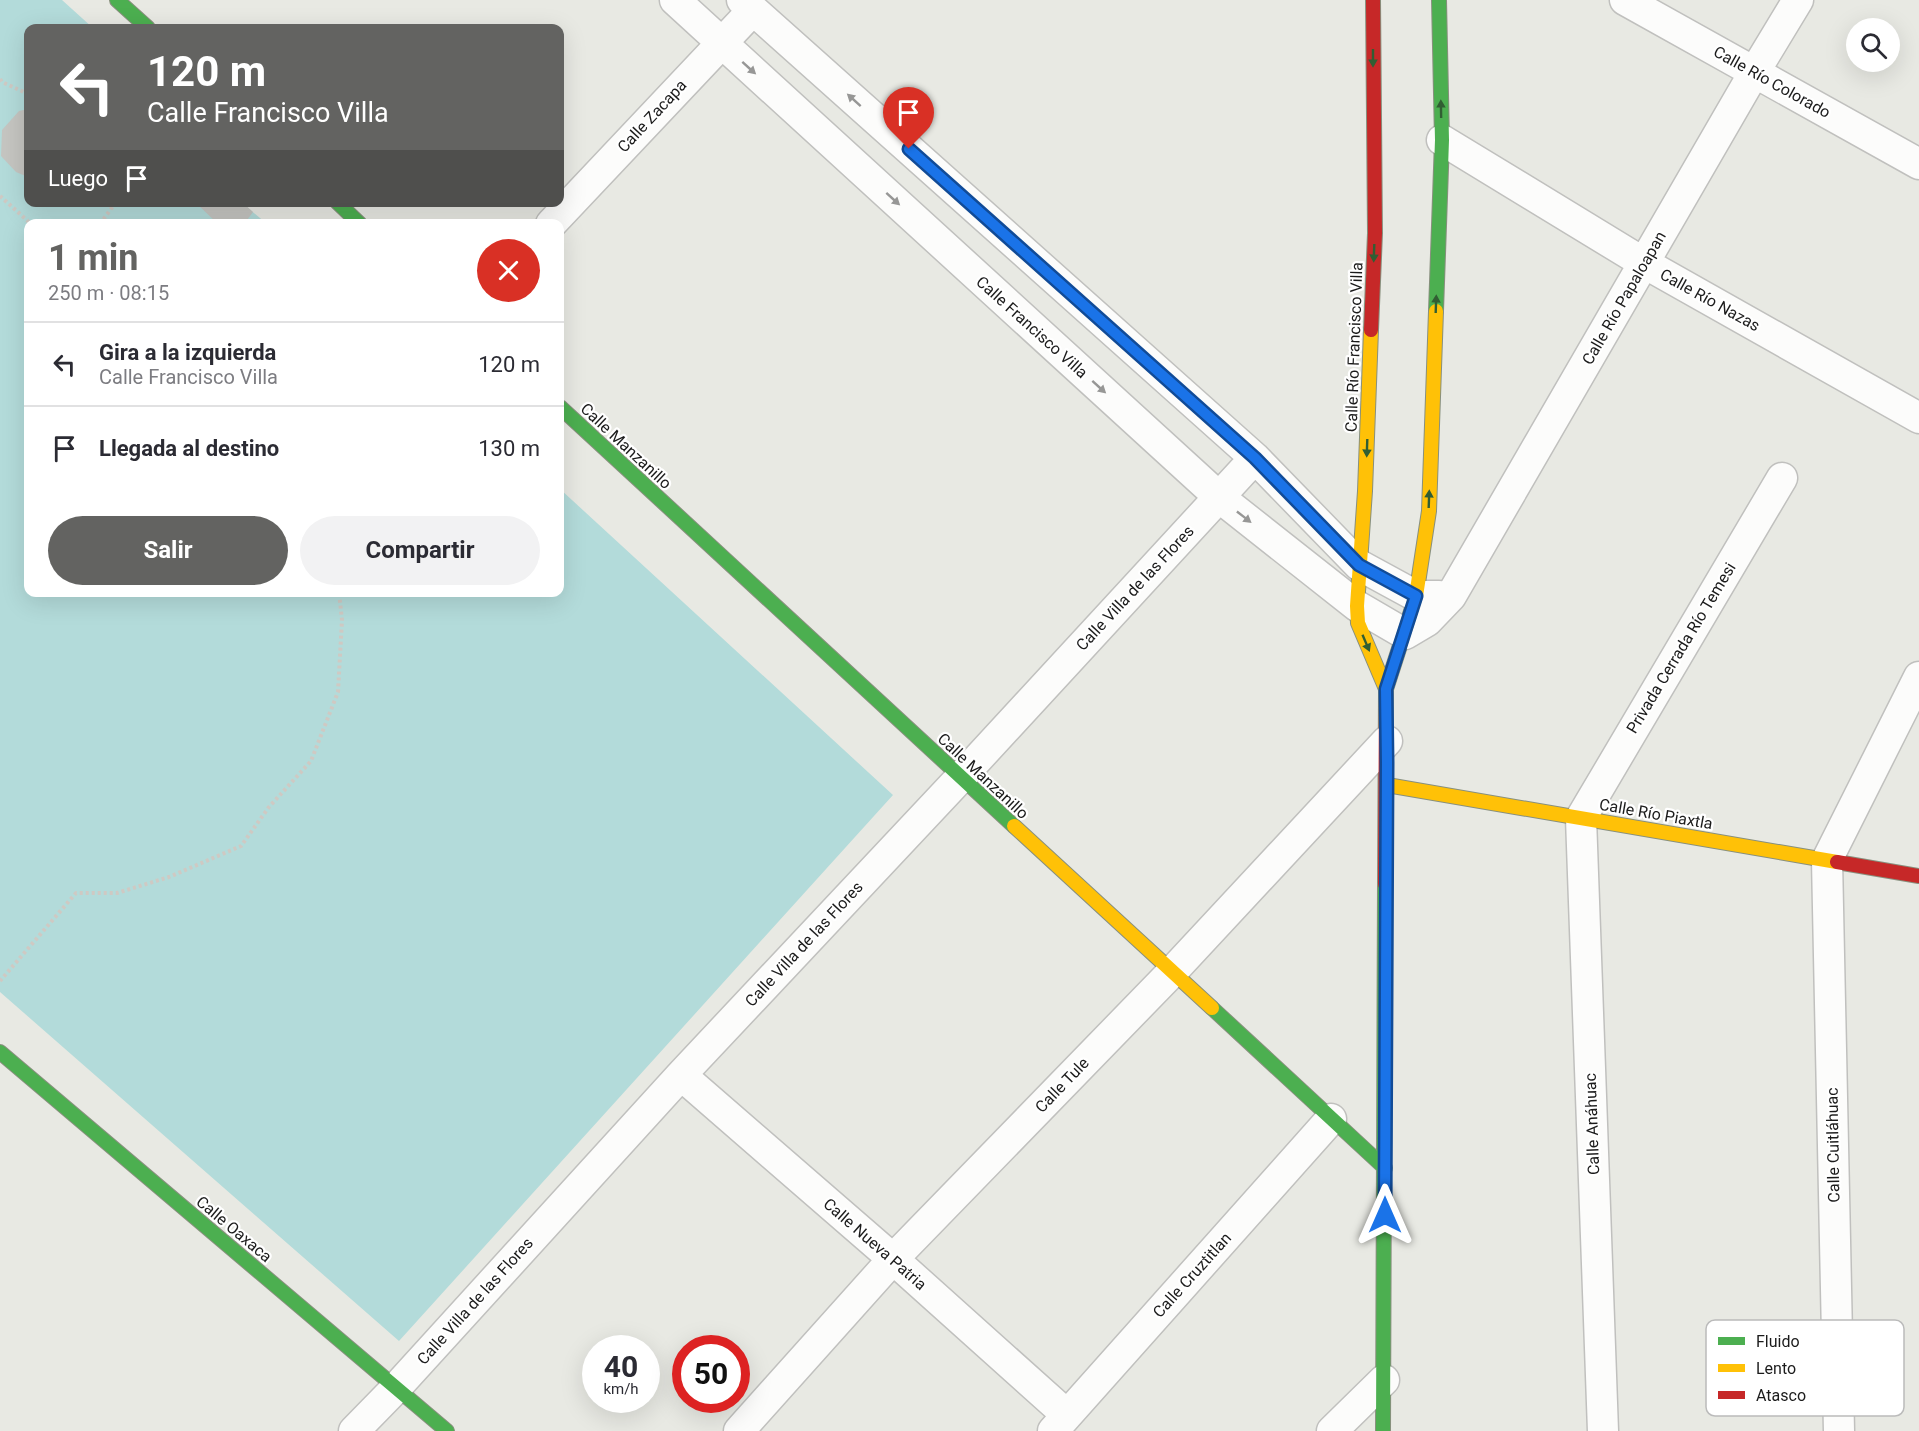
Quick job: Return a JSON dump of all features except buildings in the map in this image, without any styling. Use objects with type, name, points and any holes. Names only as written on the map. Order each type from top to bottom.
[{"type":"main road","points":[[117,0],[144,24]]},
{"type":"main road","name":"Calle Río Francisco Villa","points":[[1373,0],[1375,233],[1365,491],[1357,606],[1358,623],[1386,689]]},
{"type":"main road","name":"Calle Río Francisco Villa","points":[[1383,1431],[1386,689],[1416,596],[1429,511],[1442,140],[1439,0]]},
{"type":"main road","points":[[342,207],[355,219]]},
{"type":"main road","name":"Calle Manzanillo","points":[[564,412],[1385,1168]]},
{"type":"main road","name":"Calle Río Piaxtla","points":[[1387,785],[1919,876]]},
{"type":"main road","name":"Calle Oaxaca","points":[[0,1052],[447,1431]]},
{"type":"street","name":"Calle Francisco Villa","points":[[675,0],[1219,497],[1357,606],[1405,634]]},
{"type":"street","name":"Calle Río Colorado","points":[[1625,0],[1919,164]]},
{"type":"street","name":"Calle Río Papaloapan","points":[[1405,634],[1428,621],[1451,596],[1798,0]]},
{"type":"street","name":"Calle Zacapa","points":[[556,219],[721,43],[748,5]]},
{"type":"street","points":[[748,5],[1255,458],[1359,565],[1416,596],[1451,596]]},
{"type":"street","name":"Calle Río Nazas","points":[[1442,140],[1644,263],[1919,418]]},
{"type":"street","name":"Calle Villa de las Flores","points":[[354,1431],[396,1388],[681,1075],[961,777],[1255,458]]},
{"type":"street","name":"Privada Cerrada Río Temesi","points":[[1581,818],[1782,478]]},
{"type":"street","points":[[1827,860],[1919,678]]},
{"type":"street","name":"Calle Tule","points":[[739,1431],[893,1258],[1172,972],[1387,741]]},
{"type":"street","name":"Calle Anáhuac","points":[[1581,818],[1603,1431]]},
{"type":"street","name":"Calle Cuitláhuac","points":[[1827,860],[1837,1320]]},
{"type":"street","name":"Calle Nueva Patria","points":[[681,1075],[893,1258],[1060,1423]]},
{"type":"street","name":"Calle Cruztitlan","points":[[1060,1423],[1331,1119]]},
{"type":"street","points":[[1332,1431],[1383,1380]]},
{"type":"street","name":"Calle Cuitláhuac","points":[[1839,1416],[1839,1431]]},
{"type":"path","points":[[0,79],[24,92]]},
{"type":"path","points":[[0,196],[25,219]]},
{"type":"path","points":[[0,981],[76,893],[117,893],[169,877],[242,846],[269,807],[311,761],[338,692],[342,620],[340,597]]},
{"type":"shaded area","points":[[0,0],[62,0],[89,24],[24,24],[24,207],[247,207],[261,219],[24,219],[24,597],[564,597],[564,493],[893,795],[399,1341],[0,992]]},
{"type":"traffic: fast","points":[[117,0],[144,24]]},
{"type":"traffic: fast","points":[[1436,311],[1442,140],[1439,0]]},
{"type":"traffic: fast","points":[[342,207],[355,219]]},
{"type":"traffic: fast","points":[[564,411],[1014,826]]},
{"type":"traffic: fast","points":[[1383,1431],[1385,884]]},
{"type":"traffic: fast","points":[[1212,1008],[1385,1168]]},
{"type":"traffic: fast","points":[[0,1052],[447,1431]]},
{"type":"traffic: slow","points":[[1386,689],[1416,596],[1429,511],[1436,311]]},
{"type":"traffic: slow","points":[[1371,330],[1365,491],[1357,606],[1358,623],[1386,689],[1386,694]]},
{"type":"traffic: slow","points":[[1387,785],[1837,862]]},
{"type":"traffic: slow","points":[[1014,826],[1212,1008]]},
{"type":"traffic: jam","points":[[1371,330],[1375,233],[1373,0]]},
{"type":"traffic: jam","points":[[1385,884],[1386,694]]},
{"type":"traffic: jam","points":[[1837,862],[1919,876]]},
{"type":"route","points":[[909,149],[1255,458],[1359,565],[1416,596],[1386,689],[1385,1215]]}]
